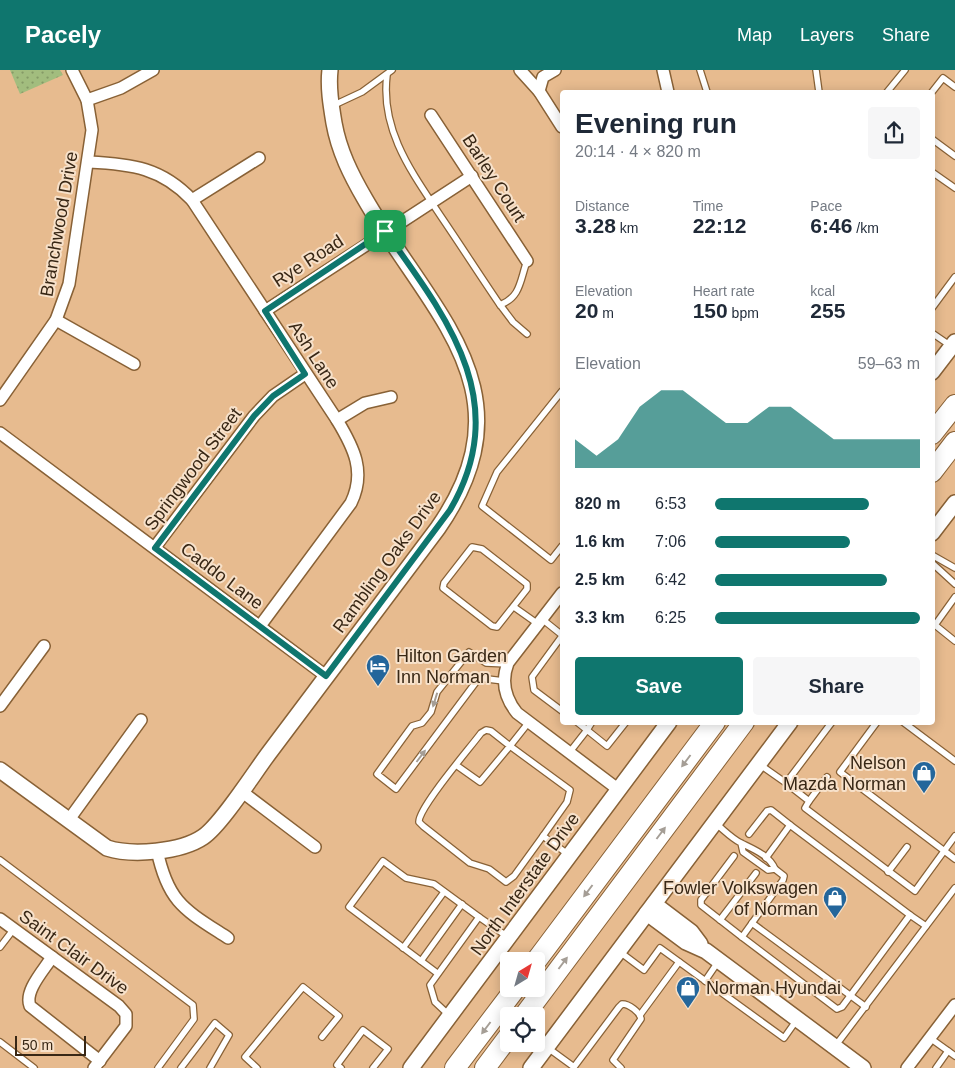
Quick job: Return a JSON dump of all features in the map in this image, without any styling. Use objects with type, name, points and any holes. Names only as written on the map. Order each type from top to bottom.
[{"type":"highway","points":[[935,430],[955,404]]},
{"type":"highway","points":[[935,468],[955,442]]},
{"type":"highway","points":[[543,952],[713,725]]},
{"type":"highway","points":[[531,1007],[742,725]]},
{"type":"highway","points":[[455,1068],[508,998]]},
{"type":"highway","points":[[485,1068],[500,1048]]},
{"type":"street","name":"Branchwood Drive","points":[[0,400],[56,320],[69,284],[89,162],[92,130],[87,100],[72,70]]},
{"type":"street","points":[[87,100],[121,88],[153,70]]},
{"type":"street","name":"Rambling Oaks Drive","points":[[0,770],[107,848],[124,852],[157,850],[186,844],[203,837],[241,791],[450,510],[465,480],[473,448],[476,410],[471,379],[451,330],[385,231],[350,172],[340,149],[331,106],[330,70]]},
{"type":"street","points":[[520,70],[539,92],[560,124]]},
{"type":"street","points":[[539,92],[543,77],[555,70]]},
{"type":"street","points":[[663,70],[668,90]]},
{"type":"street","name":"Barley Court","points":[[432,115],[527,261]]},
{"type":"street","points":[[192,200],[258,158]]},
{"type":"street","name":"Ash Lane","points":[[89,162],[133,168],[158,174],[176,184],[192,200],[350,440],[358,463],[358,484],[355,495],[341,520],[260,626]]},
{"type":"street","name":"Rye Road","points":[[265,311],[472,176]]},
{"type":"street","points":[[56,320],[134,364]]},
{"type":"street","points":[[935,368],[953,344]]},
{"type":"street","name":"Springwood Street","points":[[155,548],[254,416],[273,396],[305,374]]},
{"type":"street","points":[[337,420],[364,403],[391,398]]},
{"type":"street","name":"Caddo Lane","points":[[0,433],[326,676]]},
{"type":"street","points":[[935,529],[955,503]]},
{"type":"street","points":[[560,596],[508,664],[504,690],[512,707],[529,722],[618,790]]},
{"type":"street","points":[[0,706],[44,646]]},
{"type":"street","points":[[68,821],[141,720]]},
{"type":"street","name":"North Interstate Drive","points":[[411,1068],[667,725]]},
{"type":"street","points":[[531,1068],[788,725]]},
{"type":"street","points":[[241,791],[316,847]]},
{"type":"street","points":[[157,850],[167,886],[176,900],[228,938]]},
{"type":"street","points":[[650,908],[686,942],[706,951],[863,1068]]},
{"type":"street","name":"Saint Clair Drive","points":[[0,919],[119,1006],[126,1014],[126,1026],[97,1064]]},
{"type":"street","points":[[52,957],[28,996],[30,1006],[97,1064]]},
{"type":"street","points":[[907,1068],[955,1005]]},
{"type":"lane","points":[[331,106],[346,101],[392,70]]},
{"type":"lane","points":[[700,70],[706,90]]},
{"type":"lane","points":[[816,70],[819,90]]},
{"type":"lane","points":[[889,90],[905,70]]},
{"type":"lane","points":[[387,75],[386,105],[391,131],[403,158],[500,304],[513,322],[527,334]]},
{"type":"lane","points":[[934,90],[943,78],[955,87]]},
{"type":"lane","points":[[935,140],[955,156]]},
{"type":"lane","points":[[935,174],[955,188]]},
{"type":"lane","points":[[500,304],[514,298],[527,261]]},
{"type":"lane","points":[[935,304],[955,277]]},
{"type":"lane","points":[[935,335],[953,344]]},
{"type":"lane","points":[[560,393],[497,472],[482,506],[551,560],[560,549]]},
{"type":"lane","points":[[472,547],[478,547],[527,584],[527,588],[514,607],[502,624],[497,627],[492,626],[446,591],[444,583],[472,547]]},
{"type":"lane","points":[[935,557],[955,568]]},
{"type":"lane","points":[[935,566],[955,584]]},
{"type":"lane","points":[[935,624],[955,597]]},
{"type":"lane","points":[[514,607],[560,634]]},
{"type":"lane","points":[[935,626],[955,640]]},
{"type":"lane","points":[[560,638],[532,677],[534,690],[560,710]]},
{"type":"lane","points":[[504,681],[479,678],[396,789],[377,774],[412,726],[422,724],[431,712],[437,692],[469,652],[486,663],[508,664]]},
{"type":"lane","points":[[456,766],[480,782],[529,722]]},
{"type":"lane","points":[[581,725],[607,746],[624,725]]},
{"type":"lane","points":[[569,753],[590,725]]},
{"type":"lane","points":[[786,783],[830,725]]},
{"type":"lane","points":[[875,725],[840,772],[955,859]]},
{"type":"lane","points":[[907,725],[955,761]]},
{"type":"lane","points":[[486,730],[491,731],[510,746],[570,790],[567,802],[514,876],[506,882],[489,869],[470,863],[419,822],[420,812],[486,730]]},
{"type":"lane","points":[[759,764],[809,801]]},
{"type":"lane","points":[[827,777],[805,808],[915,891],[955,836]]},
{"type":"lane","points":[[749,834],[767,811],[772,810],[926,926]]},
{"type":"lane","points":[[715,823],[741,843],[749,845],[766,858],[784,876],[742,937]]},
{"type":"lane","points":[[766,858],[790,825]]},
{"type":"lane","points":[[542,836],[569,856]]},
{"type":"lane","points":[[741,843],[743,852],[768,870],[775,869]]},
{"type":"lane","points":[[888,872],[907,847]]},
{"type":"lane","points":[[734,856],[701,900],[701,905],[836,1009],[842,1007],[910,915]]},
{"type":"lane","points":[[0,860],[193,1006],[194,1019],[158,1068]]},
{"type":"lane","points":[[437,973],[349,907],[383,862],[406,878],[434,884],[509,938]]},
{"type":"lane","points":[[720,920],[756,873]]},
{"type":"lane","points":[[835,1047],[955,890]]},
{"type":"lane","points":[[403,948],[444,892]]},
{"type":"lane","points":[[421,960],[462,904]]},
{"type":"lane","points":[[450,1016],[435,1002],[430,992],[430,984],[479,917]]},
{"type":"lane","points":[[752,923],[866,1007]]},
{"type":"lane","points":[[0,947],[13,930]]},
{"type":"lane","points":[[619,950],[644,970],[660,948],[784,1038],[797,1019]]},
{"type":"lane","points":[[705,981],[720,961]]},
{"type":"lane","points":[[621,1068],[613,1060],[641,1019],[640,1015],[679,962]]},
{"type":"lane","points":[[257,1068],[245,1057],[303,987],[339,1016],[322,1037]]},
{"type":"lane","points":[[546,1047],[575,1068],[622,1004],[626,1004],[640,1015]]},
{"type":"lane","points":[[181,1068],[215,1024],[228,1035],[212,1067]]},
{"type":"lane","points":[[341,1068],[337,1065],[363,1030],[388,1049],[373,1068]]},
{"type":"lane","points":[[930,1038],[955,1056]]},
{"type":"lane","points":[[0,1042],[34,1068]]},
{"type":"lane","points":[[936,1068],[948,1051]]},
{"type":"green space","points":[[10,70],[60,70],[63,75],[20,94]]},
{"type":"place","name":"Hilton Garden Inn Norman","points":[[378,687]]},
{"type":"place","name":"Nelson Mazda Norman","points":[[924,794]]},
{"type":"place","name":"Fowler Volkswagen of Norman","points":[[835,919]]},
{"type":"place","name":"Norman Hyundai","points":[[688,1009]]},
{"type":"route","points":[[385,231],[455,338],[471,379],[476,410],[476,428],[465,480],[450,510],[326,676],[155,548],[254,416],[273,396],[305,374],[265,311],[385,231]]}]
